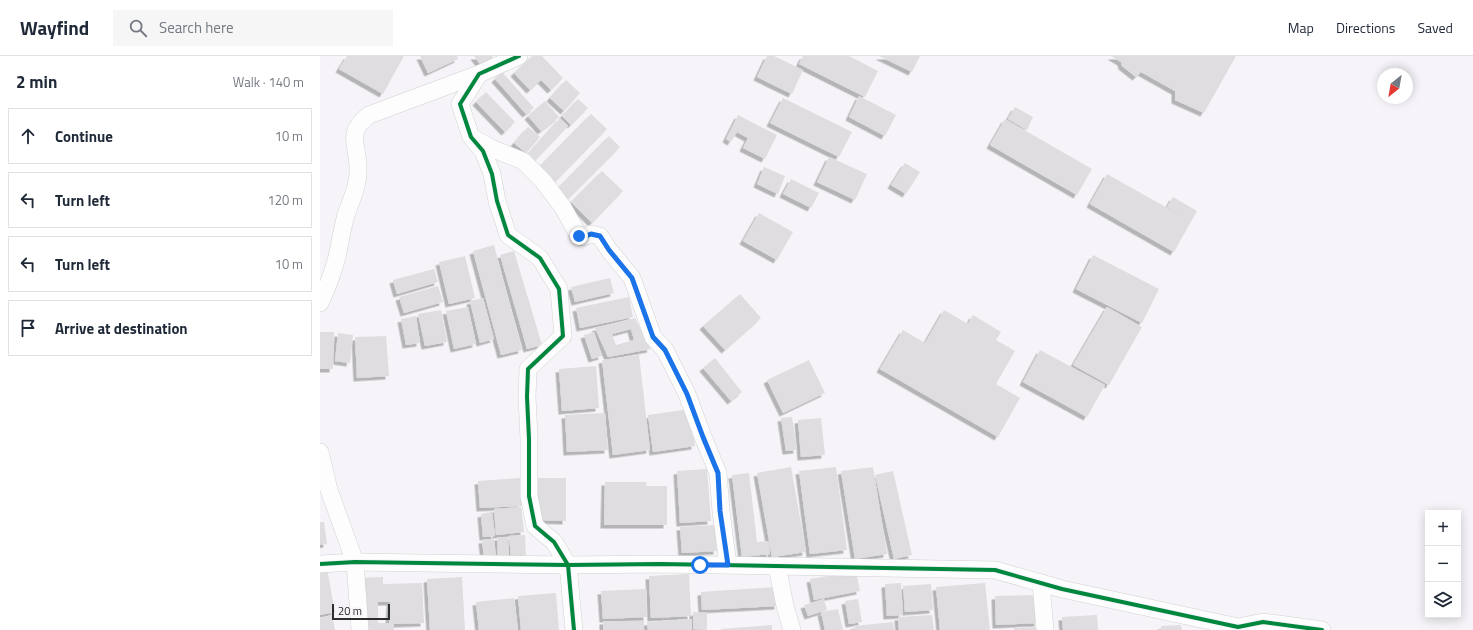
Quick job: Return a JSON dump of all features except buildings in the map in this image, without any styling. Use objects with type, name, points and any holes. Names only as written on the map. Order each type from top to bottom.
[{"type":"street","points":[[320,303],[329,284],[337,257],[346,216],[356,186],[358,168],[354,134],[360,123],[369,116],[479,74],[519,56]]},
{"type":"street","points":[[479,74],[460,104],[471,137],[483,151],[492,174],[497,200],[508,235],[540,258],[559,290],[563,336],[528,369],[528,496],[535,526],[554,542],[568,565],[574,630]]},
{"type":"street","points":[[471,137],[491,148],[523,161],[543,181],[557,200],[579,236],[583,237],[591,234],[600,236],[609,250],[632,278],[653,337],[665,350],[687,394],[718,473],[720,511],[728,565]]},
{"type":"street","points":[[320,452],[329,490],[355,562],[360,630]]},
{"type":"street","points":[[320,564],[355,562],[568,565],[660,564],[994,570],[1062,589],[1239,629],[1263,622],[1322,630]]},
{"type":"street","points":[[777,566],[785,606],[792,630]]},
{"type":"street","points":[[1040,583],[1045,630]]},
{"type":"cycle path","points":[[519,56],[479,74],[460,104],[471,137],[483,151],[492,174],[497,201],[508,235],[540,258],[559,289],[563,336],[528,369],[527,397],[529,496],[535,526],[554,542],[568,565],[574,630]]},
{"type":"cycle path","points":[[320,564],[355,562],[568,565],[660,564],[995,570],[1062,589],[1238,627],[1263,622],[1322,630]]},
{"type":"route","points":[[579,236],[583,237],[591,234],[600,236],[609,250],[632,278],[653,337],[665,350],[687,394],[718,473],[720,511],[728,565],[700,565]]}]
